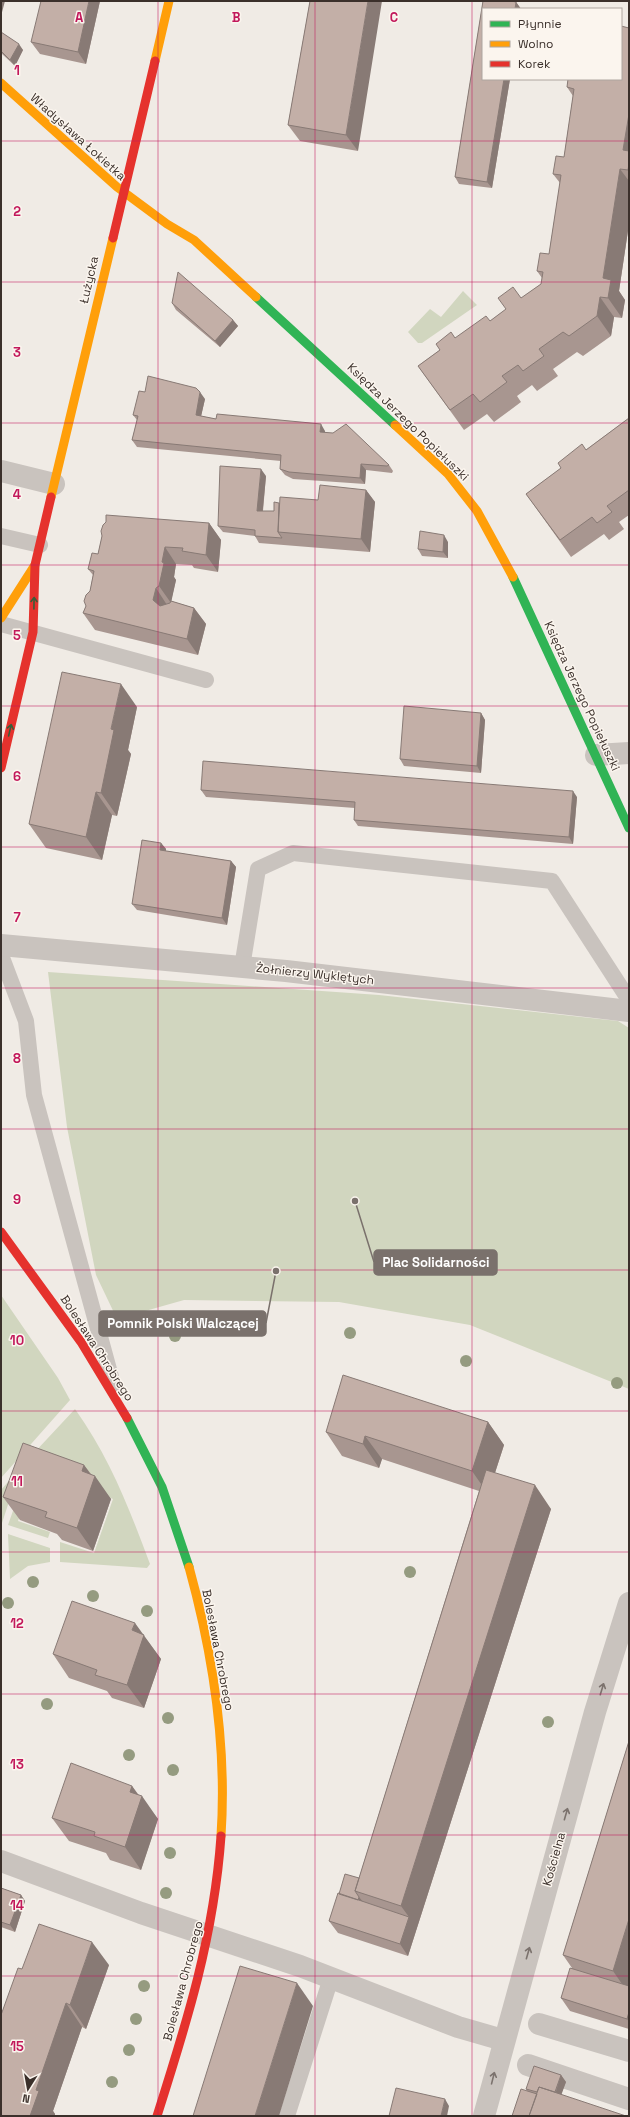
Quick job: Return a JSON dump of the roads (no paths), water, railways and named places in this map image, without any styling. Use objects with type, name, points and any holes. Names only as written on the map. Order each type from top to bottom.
[{"type":"street","name":"Łużycka","points":[[1,768],[33,632],[35,565],[122,192],[169,1]]},
{"type":"street","name":"Władysława Łokietka","points":[[1,83],[122,192]]},
{"type":"street","name":"Księdza Jerzego Popiełuszki","points":[[122,192],[164,223],[194,240],[381,410],[448,474],[466,495],[496,544],[515,580],[629,828]]},
{"type":"street","points":[[1,471],[54,484]]},
{"type":"street","name":"Łużycka","points":[[1,618],[35,565]]},
{"type":"street","points":[[596,755],[629,753]]},
{"type":"street","name":"Żołnierzy Wyklętych","points":[[1,945],[242,967],[571,1002],[629,1011]]},
{"type":"street","name":"Bolesława Chrobrego","points":[[1,1232],[79,1339],[117,1401],[150,1460],[172,1513],[200,1613],[214,1684],[221,1742],[223,1796],[218,1876],[209,1935],[195,1995],[157,2116]]},
{"type":"street","name":"Kościelna","points":[[484,2116],[503,2040],[595,1712],[622,1647],[629,1603]]},
{"type":"street","points":[[1,1861],[331,1978],[458,2027],[503,2040]]},
{"type":"street","points":[[539,2024],[629,2051]]},
{"type":"street","points":[[528,2065],[629,2099]]},
{"type":"lane","points":[[1,536],[40,545]]},
{"type":"lane","points":[[1,624],[206,680]]},
{"type":"lane","points":[[242,967],[258,869],[294,853],[552,881],[629,1000]]},
{"type":"lane","points":[[1,955],[26,1021],[34,1095],[117,1401]]},
{"type":"lane","points":[[288,2116],[331,1978]]},
{"type":"place","name":"Plac Solidarności","points":[[355,1201]]},
{"type":"place","name":"Pomnik Polski Walczącej","points":[[276,1271]]}]
